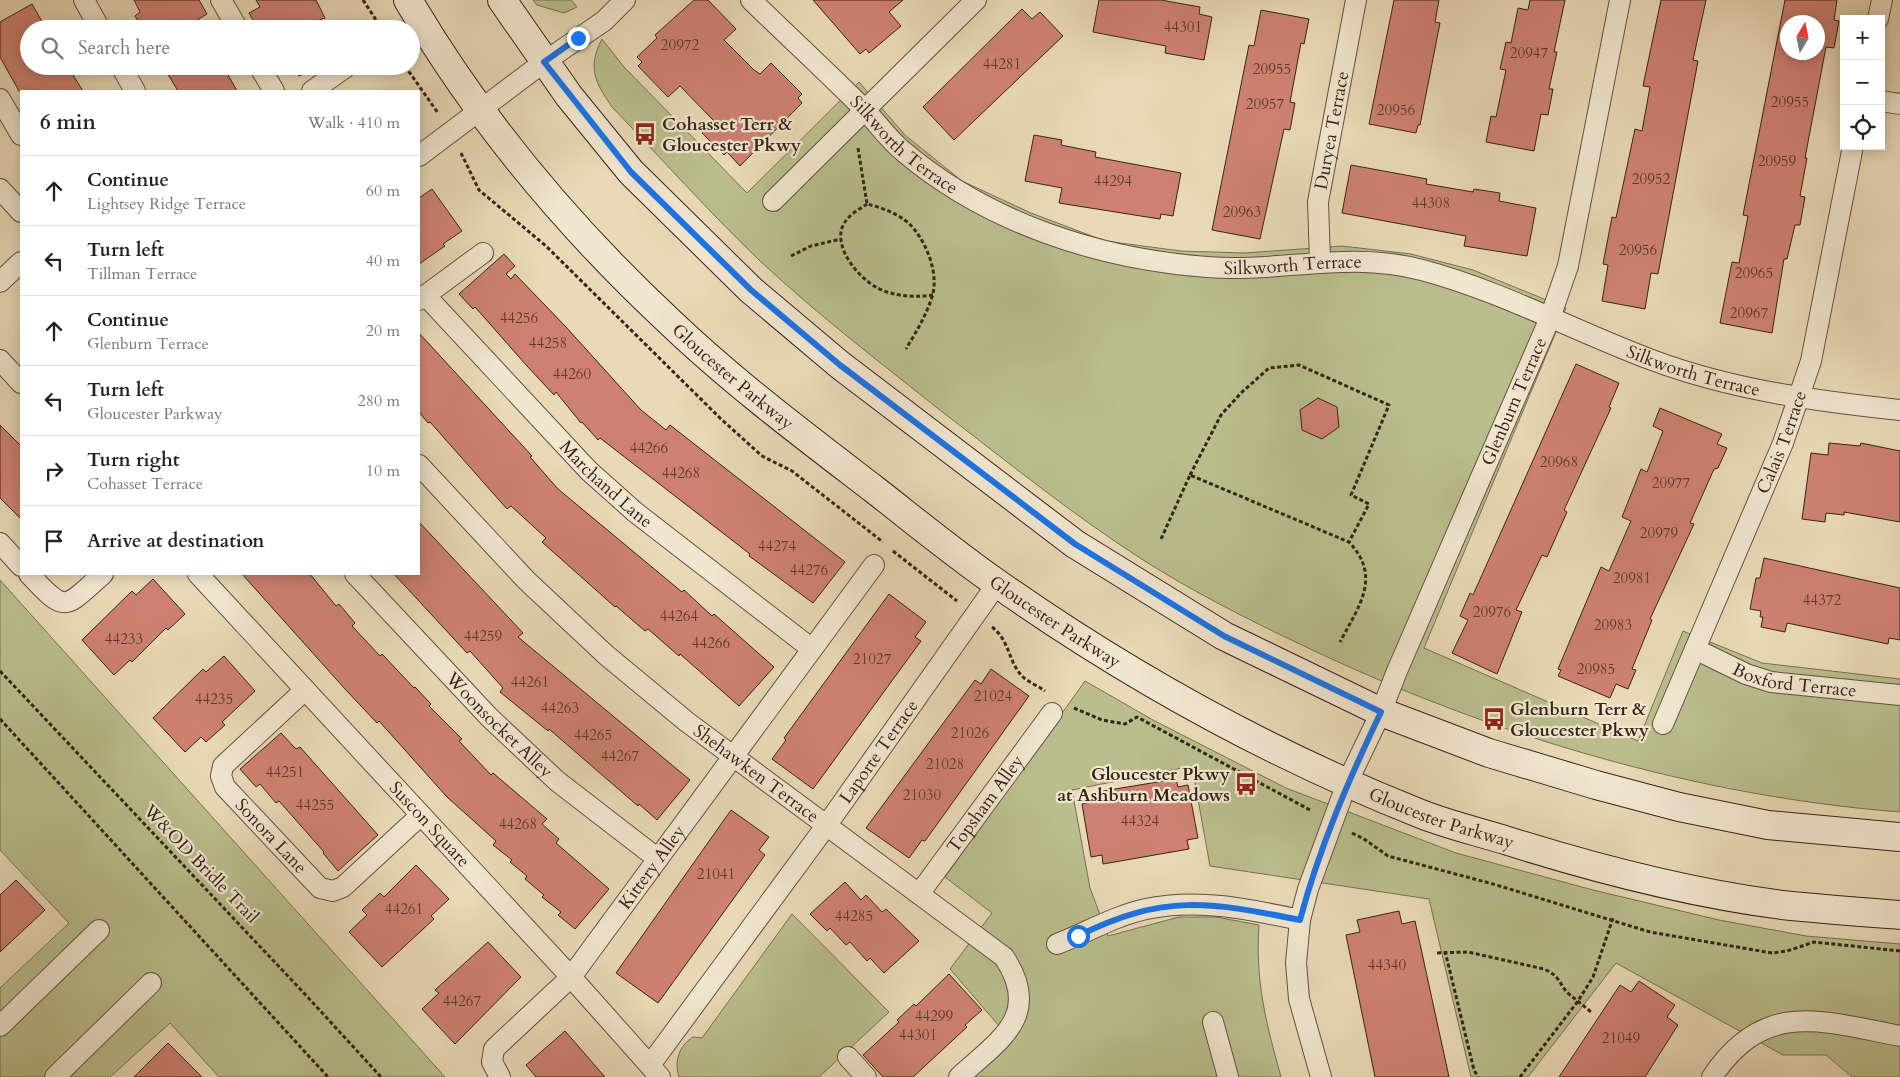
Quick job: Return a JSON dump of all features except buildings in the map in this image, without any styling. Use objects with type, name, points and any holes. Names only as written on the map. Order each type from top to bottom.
[{"type":"main road","name":"Gloucester Parkway","points":[[408,0],[480,111],[526,170],[585,238],[672,325],[773,412],[997,584],[1113,659],[1207,715],[1347,783],[1426,816],[1602,869],[1685,888],[1779,904],[1900,915]]},
{"type":"main road","points":[[502,0],[544,62],[631,172],[751,290],[840,365],[1083,550],[1224,636],[1381,712],[1498,755],[1596,785],[1679,807],[1768,825],[1900,838]]},
{"type":"street","points":[[84,0],[95,20]]},
{"type":"street","points":[[221,0],[233,20]]},
{"type":"street","points":[[420,155],[544,62],[604,21],[625,0]]},
{"type":"street","name":"Silkworth Terrace","points":[[751,0],[865,110],[902,151],[947,183],[994,210],[1056,236],[1101,251],[1148,260],[1212,268],[1271,266],[1320,261],[1363,261],[1408,266],[1455,279],[1653,360],[1718,381],[1800,398],[1900,410]]},
{"type":"street","points":[[773,201],[976,0]]},
{"type":"street","name":"Duryea Terrace","points":[[1320,261],[1318,202],[1356,0]]},
{"type":"street","name":"Glenburn Terrace","points":[[1321,1077],[1299,999],[1296,963],[1300,920],[1308,890],[1347,783],[1381,712],[1550,318],[1568,266],[1620,0]]},
{"type":"street","points":[[1879,15],[1882,0]]},
{"type":"street","points":[[126,75],[134,90]]},
{"type":"street","points":[[264,75],[273,90]]},
{"type":"street","points":[[313,90],[334,75]]},
{"type":"street","points":[[1885,102],[1900,104]]},
{"type":"street","points":[[2,107],[20,134]]},
{"type":"street","name":"Calais Terrace","points":[[1663,724],[1800,398],[1810,361],[1852,150]]},
{"type":"street","points":[[0,189],[20,211]]},
{"type":"street","name":"Marchand Lane","points":[[482,253],[422,298],[589,471],[635,512],[812,649]]},
{"type":"street","points":[[0,282],[20,263]]},
{"type":"street","points":[[2,366],[20,382]]},
{"type":"street","name":"Shehawken Terrace","points":[[420,466],[526,580],[606,656],[733,757],[1004,957],[1013,970],[1020,1001],[1017,1017],[1008,1031],[959,1077]]},
{"type":"street","points":[[0,543],[20,565]]},
{"type":"street","points":[[733,757],[874,565]]},
{"type":"street","points":[[30,575],[52,599],[63,603],[74,600],[102,575]]},
{"type":"street","name":"Suscon Square","points":[[201,575],[655,1071]]},
{"type":"street","name":"Woonsocket Alley","points":[[356,575],[489,717],[558,781],[658,859]]},
{"type":"street","name":"Laporte Terrace","points":[[655,1071],[997,584]]},
{"type":"street","name":"Boxford Terrace","points":[[1695,649],[1746,674],[1771,682],[1900,696]]},
{"type":"street","name":"Sonora Lane","points":[[305,690],[223,766],[221,776],[225,787],[320,888],[333,891],[343,887],[421,816]]},
{"type":"street","name":"Topsham Alley","points":[[919,894],[1052,713]]},
{"type":"street","name":"Kittery Alley","points":[[500,1077],[492,1062],[494,1049],[571,978],[733,757]]},
{"type":"street","points":[[1057,944],[1106,922],[1145,909],[1181,904],[1238,907],[1300,920]]},
{"type":"street","points":[[0,1026],[99,930]]},
{"type":"street","points":[[55,1077],[152,983]]},
{"type":"street","points":[[1712,1077],[1737,1046],[1760,1030],[1788,1021],[1815,1020],[1900,1036]]},
{"type":"street","points":[[1213,1022],[1228,1077]]},
{"type":"street","points":[[848,1058],[866,1077]]},
{"type":"path","points":[[364,0],[376,20]]},
{"type":"path","points":[[865,110],[857,138],[867,204]]},
{"type":"path","points":[[906,349],[924,318],[933,295],[934,271],[926,248],[914,228],[884,208],[867,204],[850,215],[842,227],[841,239],[850,262],[862,279],[885,292],[910,297],[933,295]]},
{"type":"path","points":[[791,256],[811,246],[841,239]]},
{"type":"path","points":[[1161,539],[1190,475],[1221,415],[1241,393],[1269,368],[1299,364],[1389,405],[1351,495],[1369,504],[1349,542]]},
{"type":"path","points":[[1190,475],[1349,542],[1362,555],[1367,573],[1363,601],[1340,642]]},
{"type":"path","name":"W&OD Bridle Trail","points":[[0,671],[304,992],[381,1077]]},
{"type":"path","points":[[0,720],[328,1077]]},
{"type":"path","points":[[1520,1077],[1578,1001],[1593,977],[1613,918]]},
{"type":"path","points":[[1444,952],[1474,1070],[1478,1077]]},
{"type":"path","points":[[1437,953],[1468,952],[1544,969],[1554,973],[1567,992],[1591,1012]]},
{"type":"green space","points":[[533,0],[571,0],[577,7],[564,13],[537,5]]},
{"type":"green space","points":[[602,39],[624,67],[747,193],[859,82],[905,135],[962,181],[1031,213],[1105,241],[1181,251],[1245,253],[1342,246],[1411,254],[1473,270],[1566,308],[1424,648],[1638,741],[1683,631],[1762,663],[1900,679],[1900,812],[1823,804],[1747,792],[1671,776],[1521,734],[1448,708],[1376,679],[1263,626],[1180,582],[1140,558],[1065,506],[874,358],[827,320],[759,260],[703,204],[612,107],[601,90],[595,74],[595,58]]},
{"type":"green space","points":[[0,580],[445,1077],[219,1077],[170,1023],[110,1077],[0,1077],[0,988],[69,923],[0,850]]},
{"type":"green space","points":[[1085,681],[1153,720],[1286,788],[1456,853],[1593,890],[1719,920],[1806,936],[1900,944],[1900,1077],[1852,1077],[1826,1055],[1783,1055],[1616,963],[1528,1077],[1471,1077],[1429,899],[1210,866],[1192,766],[1072,790],[1090,888],[1108,936],[1179,917],[1216,917],[1259,925],[1260,983],[1281,1077],[971,1077],[1012,1041],[950,969],[992,913],[945,877]]},
{"type":"green space","points":[[792,914],[889,1012],[819,1077],[679,1077],[677,1065],[681,1049],[693,1037],[702,1038]]},
{"type":"place","name":"Cohasset Terr & Gloucester Pkwy","points":[[645,134]]},
{"type":"place","name":"Glenburn Terr & Gloucester Pkwy","points":[[1494,719]]},
{"type":"place","name":"Gloucester Pkwy at Ashburn Meadows","points":[[1246,784]]},
{"type":"route","points":[[578,38],[544,62],[569,96],[631,172],[692,234],[751,290],[840,365],[1075,544],[1140,586],[1224,636],[1381,712],[1347,783],[1308,890],[1300,920],[1238,907],[1214,904],[1181,904],[1145,909],[1106,922],[1078,936]]}]
